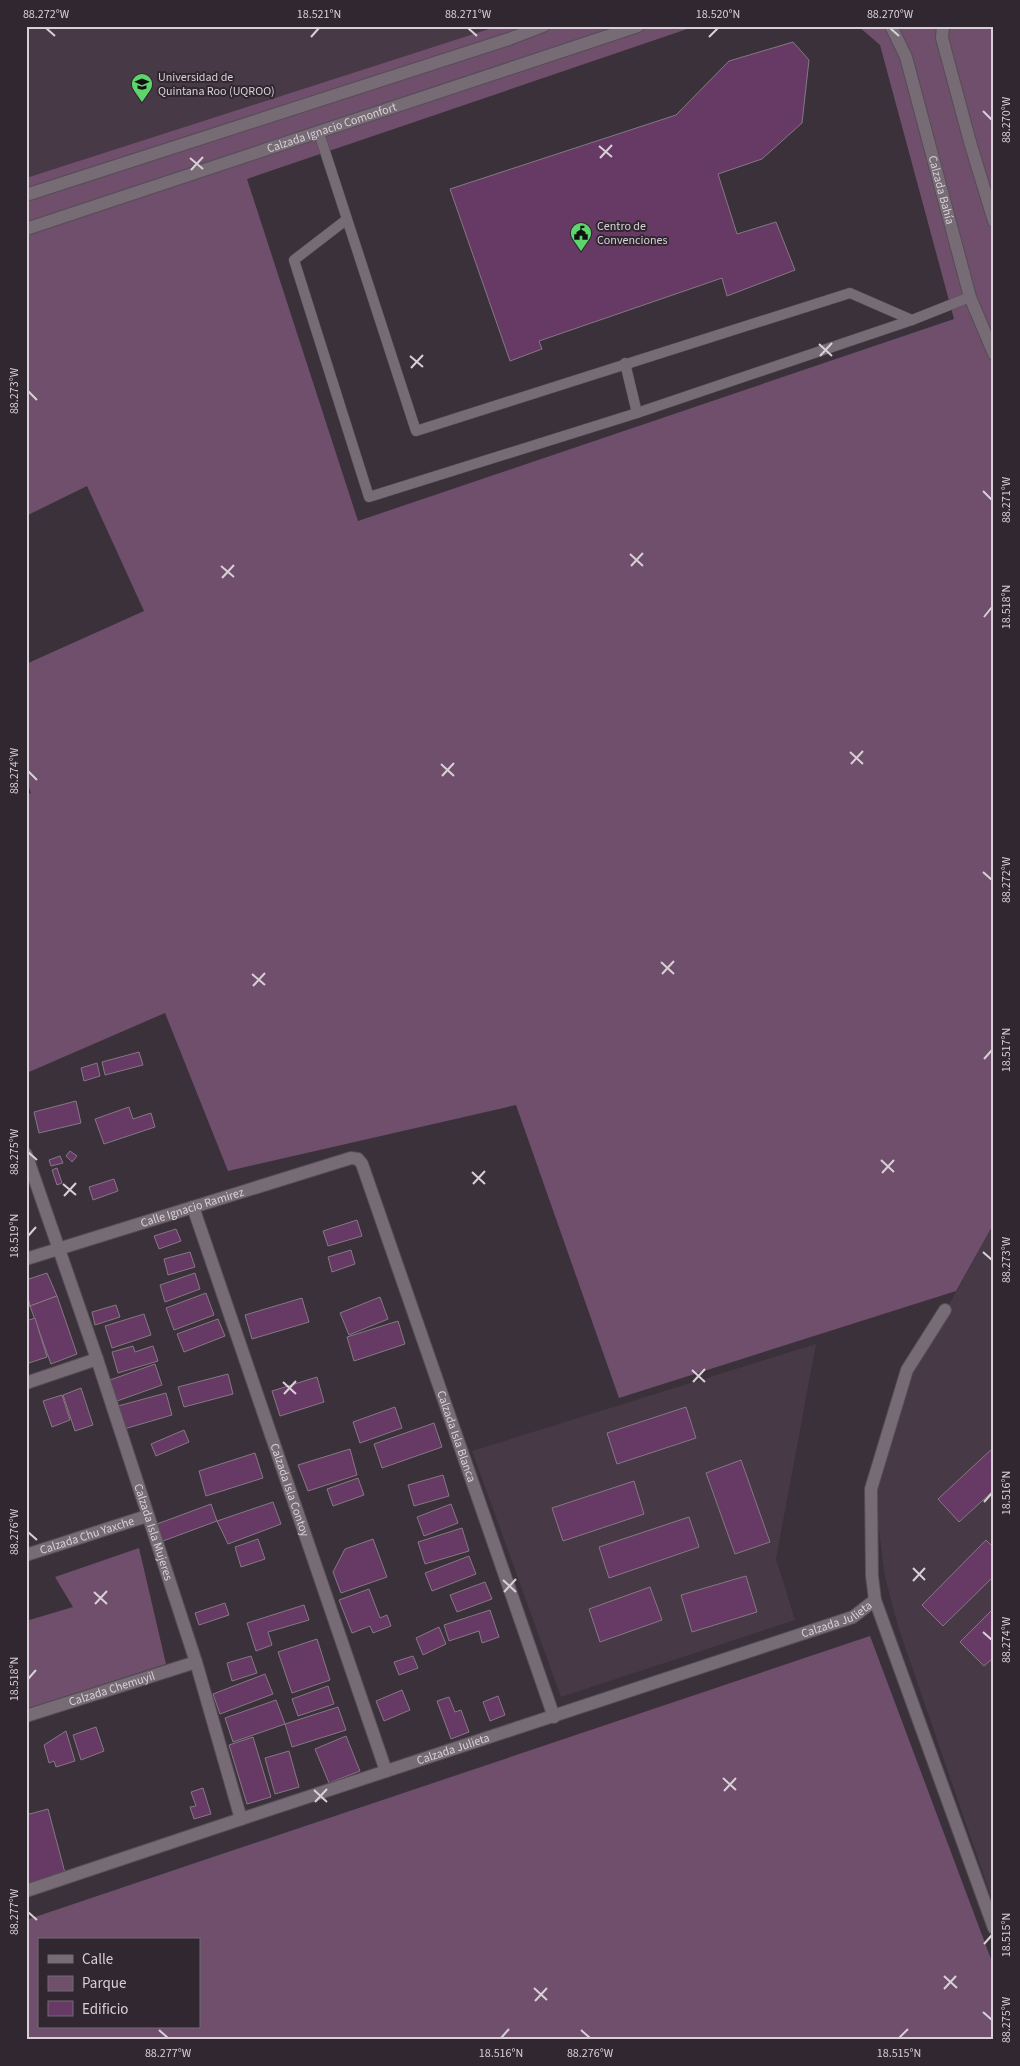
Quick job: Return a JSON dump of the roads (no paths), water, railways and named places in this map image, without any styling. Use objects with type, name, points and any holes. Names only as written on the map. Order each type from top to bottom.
[{"type":"street","points":[[509,39],[518,26]]},
{"type":"street","points":[[26,195],[509,39],[543,26]]},
{"type":"street","name":"Calzada Ignacio Comonfort","points":[[26,228],[319,133],[442,90],[638,26]]},
{"type":"street","name":"Calzada Bahía","points":[[891,26],[906,57],[970,297],[994,354]]},
{"type":"street","points":[[943,26],[942,38],[994,221]]},
{"type":"street","name":"Calzada Isla Mujeres","points":[[26,1154],[97,1359],[196,1662],[241,1819]]},
{"type":"street","name":"Calle Ignacio Ramirez","points":[[26,1259],[351,1158],[358,1159]]},
{"type":"street","name":"Calzada Isla Blanca","points":[[358,1159],[362,1164],[554,1717]]},
{"type":"street","name":"Calzada Isla Contoy","points":[[193,1207],[386,1771]]},
{"type":"street","points":[[945,1310],[907,1370],[871,1489],[872,1576],[875,1600],[994,1928]]},
{"type":"street","points":[[26,1383],[97,1359]]},
{"type":"street","name":"Calzada Chu Yaxche","points":[[26,1555],[147,1516]]},
{"type":"street","name":"Calzada Julieta","points":[[26,1892],[853,1617],[875,1600]]},
{"type":"street","name":"Calzada Chemuyil","points":[[26,1716],[196,1662]]},
{"type":"lane","points":[[319,133],[416,431],[850,293],[912,320]]},
{"type":"lane","points":[[346,220],[294,260],[369,497],[637,413],[912,320],[970,297]]},
{"type":"lane","points":[[625,363],[637,413]]},
{"type":"place","name":"Universidad de Quintana Roo (UQROO)","points":[[142,103]]},
{"type":"place","name":"Centro de Convenciones","points":[[581,252]]}]
